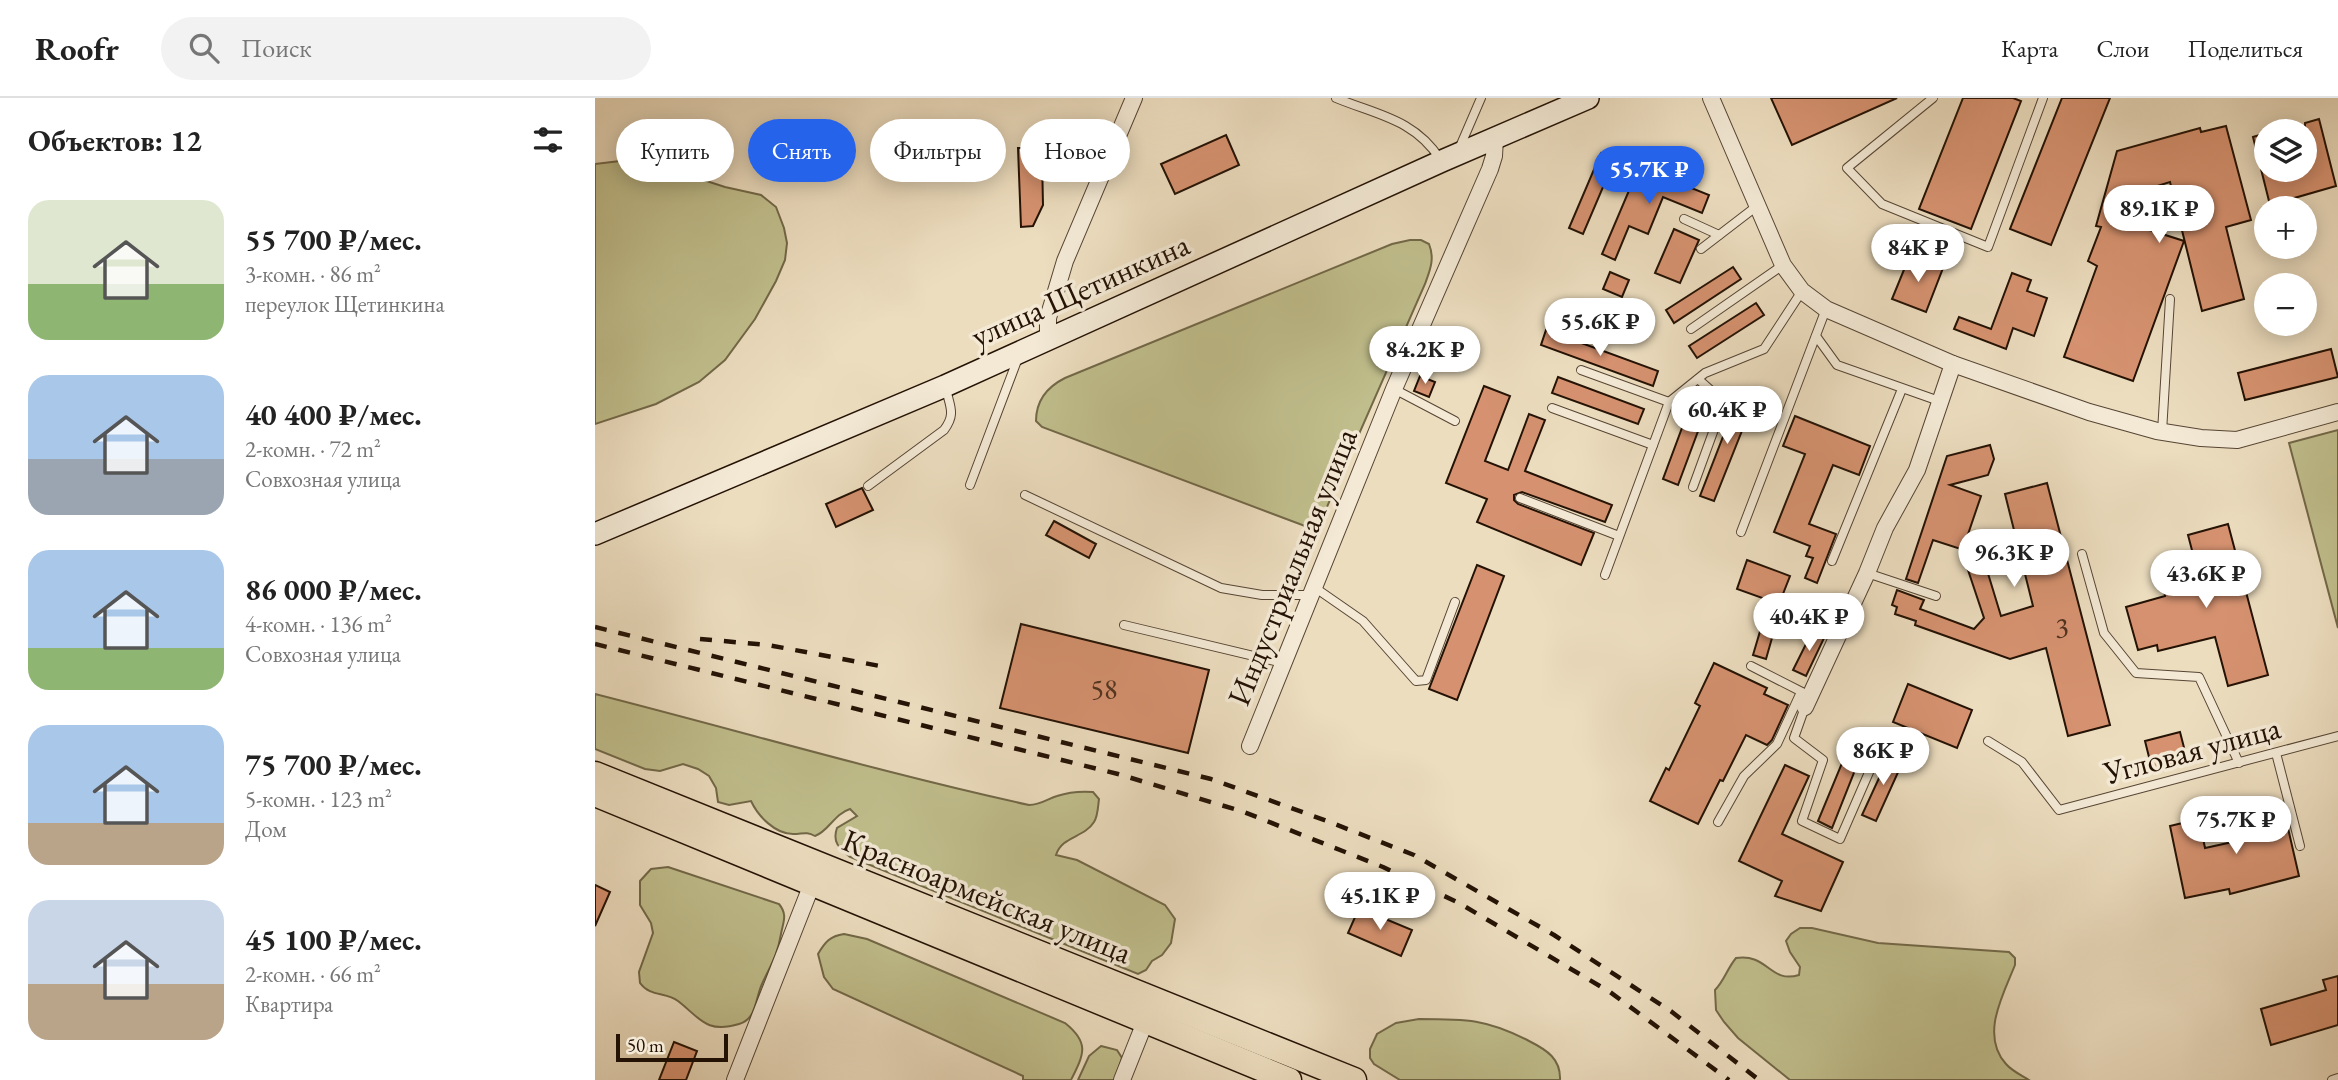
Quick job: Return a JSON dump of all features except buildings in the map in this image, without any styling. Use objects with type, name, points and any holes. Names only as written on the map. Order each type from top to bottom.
[{"type":"main road","name":"Красноармейская улица","points":[[595,774],[1149,1010],[1273,1077]]},
{"type":"main road","name":"Красноармейская улица","points":[[595,794],[812,884],[1149,1010],[1354,1080]]},
{"type":"street","points":[[1048,338],[1048,317],[1065,261],[1134,98]]},
{"type":"street","name":"улица Щетинкина","points":[[595,534],[945,386],[1588,98]]},
{"type":"street","points":[[1711,98],[1783,265],[1802,291],[1826,309],[1953,365],[2089,412],[2162,432],[2237,440],[2338,412]]},
{"type":"street","name":"Индустриальная улица","points":[[1250,746],[1394,389],[1490,169],[1495,138]]},
{"type":"street","points":[[1806,698],[1867,573],[1885,528],[1917,470],[1953,365]]},
{"type":"street","points":[[735,1080],[812,884]]},
{"type":"street","points":[[1122,1080],[1149,1010]]},
{"type":"lane","points":[[1336,98],[1408,125],[1449,158],[1481,98]]},
{"type":"lane","points":[[1933,98],[1847,168],[1882,204],[1988,247],[2043,98]]},
{"type":"lane","points":[[1701,249],[1757,206]]},
{"type":"lane","points":[[1684,219],[1719,235]]},
{"type":"lane","points":[[1691,329],[1783,265]]},
{"type":"lane","points":[[1605,575],[1669,402],[1705,373],[1763,349],[1802,291]]},
{"type":"lane","points":[[2162,432],[2170,299]]},
{"type":"lane","points":[[1741,533],[1826,309]]},
{"type":"lane","points":[[1816,336],[1837,365],[1942,402]]},
{"type":"lane","points":[[970,485],[1020,352]]},
{"type":"lane","points":[[1581,370],[1669,402]]},
{"type":"lane","points":[[1693,486],[1724,402],[1698,379]]},
{"type":"lane","points":[[868,485],[944,430],[951,421],[952,414],[945,386]]},
{"type":"lane","points":[[1394,389],[1455,421]]},
{"type":"lane","points":[[1832,561],[1902,389]]},
{"type":"lane","points":[[1552,408],[1653,445]]},
{"type":"lane","points":[[1024,495],[1221,588],[1262,595],[1312,591],[1363,621],[1416,681],[1426,680],[1455,602]]},
{"type":"lane","points":[[1520,498],[1619,536]]},
{"type":"lane","points":[[2081,554],[2104,633],[2136,673],[2199,677],[2239,763]]},
{"type":"lane","points":[[1867,573],[1936,596]]},
{"type":"lane","points":[[1124,625],[1283,663]]},
{"type":"lane","points":[[1751,666],[1806,698]]},
{"type":"lane","points":[[1806,698],[1794,738],[1823,760],[1802,821],[1840,839],[1870,770]]},
{"type":"lane","points":[[1718,822],[1744,776],[1777,744],[1806,698]]},
{"type":"lane","name":"Угловая улица","points":[[1988,741],[2022,762],[2059,810],[2338,736]]},
{"type":"lane","points":[[2276,753],[2299,846]]},
{"type":"lane","points":[[2332,1080],[2338,1077]]},
{"type":"shaded area","points":[[616,161],[616,182],[710,182],[761,195],[776,207],[787,243],[785,260],[776,281],[755,319],[725,360],[699,382],[656,404],[595,424],[595,164]]},
{"type":"shaded area","points":[[1421,240],[1429,244],[1432,260],[1429,274],[1319,525],[1313,528],[1042,427],[1036,421],[1038,407],[1044,395],[1065,378],[1392,244]]},
{"type":"shaded area","points":[[2338,430],[2338,628],[2289,443]]},
{"type":"shaded area","points":[[595,694],[866,766],[1029,805],[1066,794],[1093,792],[1099,799],[1094,822],[1085,831],[1063,844],[1056,855],[1077,860],[1165,905],[1175,919],[1171,943],[1162,955],[1138,974],[850,857],[840,848],[835,837],[837,828],[857,816],[850,809],[815,836],[780,831],[763,818],[751,801],[729,805],[718,802],[716,788],[709,776],[698,769],[683,764],[660,771],[645,769],[595,749]]},
{"type":"shaded area","points":[[668,867],[779,904],[782,908],[784,919],[778,949],[752,1013],[739,1024],[728,1027],[711,1026],[678,1001],[648,990],[640,983],[639,972],[653,933],[651,923],[640,905],[640,881],[651,869]]},
{"type":"shaded area","points":[[1800,928],[1812,928],[1878,943],[2009,952],[2015,958],[2015,965],[1996,1015],[1995,1041],[1998,1053],[2006,1064],[2029,1080],[1790,1080],[1738,1038],[1724,1022],[1716,1010],[1715,990],[1736,958],[1755,960],[1781,975],[1799,975],[1800,967],[1786,941]]},
{"type":"shaded area","points":[[844,934],[867,939],[1065,1023],[1078,1037],[1082,1049],[1071,1080],[1023,1080],[1023,1076],[833,989],[824,977],[818,954],[828,940]]},
{"type":"shaded area","points":[[1419,1019],[1450,1019],[1501,1028],[1542,1048],[1552,1056],[1558,1066],[1560,1080],[1400,1080],[1374,1064],[1370,1058],[1370,1049],[1377,1034],[1396,1023]]},
{"type":"shaded area","points":[[1101,1046],[1117,1050],[1122,1058],[1115,1080],[1078,1080],[1089,1056]]},
{"type":"railway","points":[[595,627],[1211,779],[1327,821],[1414,855],[1554,935],[1672,1012],[1759,1080]]},
{"type":"railway","points":[[700,639],[768,645],[880,666]]},
{"type":"railway","points":[[595,644],[1118,774],[1244,812],[1383,867],[1459,903],[1610,992],[1729,1080]]}]
